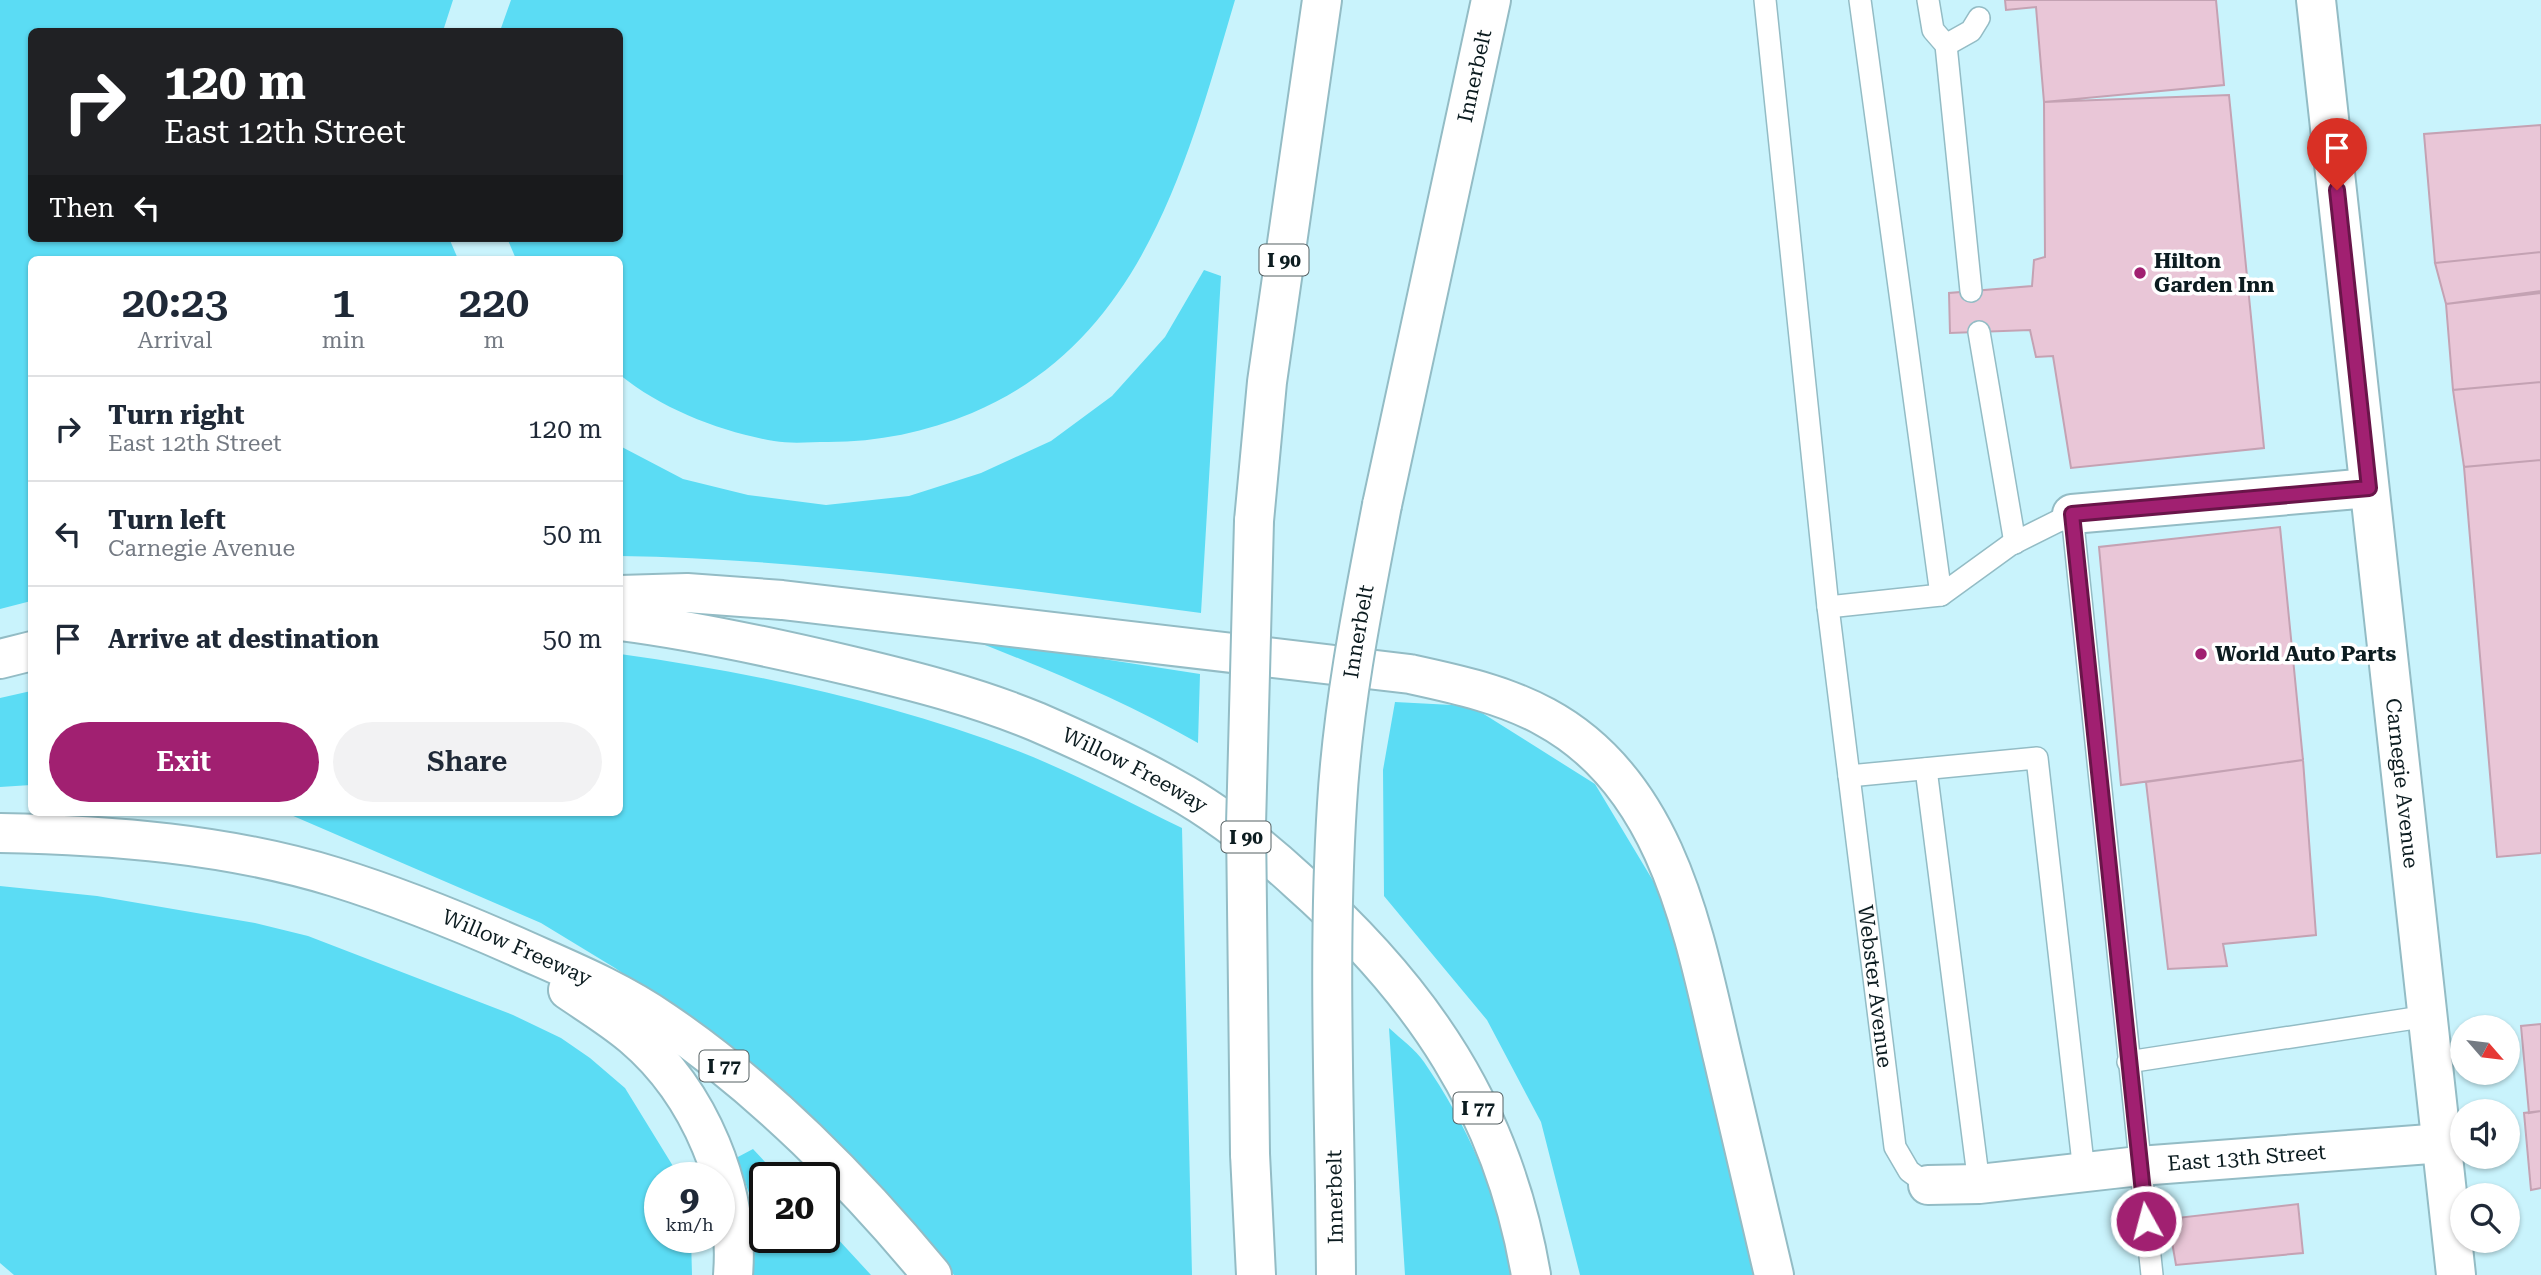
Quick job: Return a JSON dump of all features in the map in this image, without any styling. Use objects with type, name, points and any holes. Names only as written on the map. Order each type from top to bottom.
[{"type":"main road","name":"I 90","points":[[1256,1275],[1250,1154],[1246,825],[1254,521],[1267,382],[1322,0]]},
{"type":"main road","name":"Innerbelt","points":[[1336,1275],[1332,957],[1337,802],[1355,648],[1382,505],[1491,0]]},
{"type":"main road","name":"Carnegie Avenue","points":[[2316,0],[2456,1275]]},
{"type":"main road","points":[[2072,514],[2369,488]]},
{"type":"main road","points":[[623,596],[687,593],[782,600],[1410,674],[1480,691],[1546,718],[1586,747],[1632,797],[1668,861],[1700,958],[1774,1275]]},
{"type":"main road","name":"Willow Freeway","points":[[623,621],[672,628],[822,659],[962,695],[1035,721],[1175,789],[1225,821],[1284,868],[1382,961],[1430,1024],[1470,1090],[1499,1156],[1524,1233],[1531,1275]]},
{"type":"main road","points":[[0,659],[28,652]]},
{"type":"main road","name":"Willow Freeway","points":[[0,833],[130,838],[266,860],[333,876],[466,925],[614,990],[706,1052],[789,1125],[876,1212],[932,1275]]},
{"type":"main road","points":[[466,925],[601,1012],[635,1037],[664,1068],[689,1105],[723,1177],[733,1217],[733,1275]]},
{"type":"main road","name":"East 13th Street","points":[[1928,1185],[1979,1184],[2139,1166],[2443,1143]]},
{"type":"lane","name":"Webster Avenue","points":[[1765,0],[1828,607],[1895,1147],[1909,1171],[1928,1185]]},
{"type":"lane","points":[[1860,0],[1941,595]]},
{"type":"lane","points":[[1928,0],[1933,30],[1946,45],[1971,291]]},
{"type":"lane","points":[[1946,45],[1971,31],[1979,18]]},
{"type":"lane","points":[[1979,332],[2015,543]]},
{"type":"lane","points":[[1828,607],[1941,595],[2015,543],[2072,514],[2152,1275]]},
{"type":"lane","points":[[1847,766],[1926,769],[2037,758],[2084,1172]]},
{"type":"lane","points":[[1926,769],[1979,1184]]},
{"type":"lane","points":[[2128,1062],[2428,1016]]},
{"type":"shaded area","points":[[0,0],[453,0],[444,28],[28,28],[28,242],[451,242],[457,256],[28,256],[28,602],[0,609]]},
{"type":"shaded area","points":[[511,0],[1235,0],[1198,123],[1176,183],[1150,240],[1118,293],[1078,341],[1030,381],[972,413],[919,431],[847,442],[794,443],[754,437],[713,425],[654,398],[623,377],[623,256],[515,256],[509,242],[623,242],[623,28],[501,28]]},
{"type":"shaded area","points":[[1204,270],[1221,276],[1201,613],[838,569],[693,558],[623,556],[623,448],[683,479],[748,495],[826,505],[909,496],[981,473],[1051,441],[1112,396],[1165,337]]},
{"type":"shaded area","points":[[967,638],[1200,674],[1198,743],[1085,686]]},
{"type":"shaded area","points":[[623,654],[772,680],[921,718],[1018,751],[1182,828],[1192,1275],[954,1275],[913,1228],[712,1035],[615,968],[541,923],[293,816],[623,816]]},
{"type":"shaded area","points":[[28,692],[28,785],[0,787],[0,698]]},
{"type":"shaded area","points":[[1395,702],[1471,706],[1595,784],[1664,899],[1728,1140],[1757,1275],[1580,1275],[1541,1122],[1487,1020],[1384,896],[1383,770]]},
{"type":"shaded area","points":[[0,886],[97,896],[255,923],[308,936],[513,1015],[561,1038],[625,1088],[670,1162],[644,1162],[644,1253],[691,1253],[692,1275],[14,1275],[0,1263]]},
{"type":"shaded area","points":[[1389,1028],[1424,1062],[1468,1137],[1500,1219],[1512,1275],[1405,1275]]},
{"type":"shaded area","points":[[753,1149],[765,1162],[749,1162],[749,1193],[736,1158]]},
{"type":"shaded area","points":[[840,1241],[871,1275],[751,1275],[750,1253],[840,1253]]},
{"type":"building","points":[[2005,0],[2216,0],[2224,85],[2044,102],[2036,7],[2006,10]]},
{"type":"building","name":"Hilton Garden Inn","points":[[2229,95],[2264,448],[2071,468],[2053,356],[2036,357],[2030,330],[1950,333],[1949,293],[2032,286],[2034,260],[2045,257],[2044,102]]},
{"type":"building","points":[[2541,125],[2541,252],[2435,263],[2424,134]]},
{"type":"building","points":[[2541,252],[2541,291],[2446,304],[2435,263]]},
{"type":"building","points":[[2541,293],[2541,382],[2453,390],[2446,304]]},
{"type":"building","points":[[2541,382],[2541,460],[2464,467],[2453,390]]},
{"type":"building","points":[[2541,460],[2541,853],[2497,857],[2464,467]]},
{"type":"building","name":"World Auto Parts","points":[[2280,527],[2303,760],[2121,785],[2099,547]]},
{"type":"building","points":[[2303,760],[2316,935],[2223,944],[2227,966],[2168,969],[2146,782]]},
{"type":"building","points":[[2541,1024],[2541,1111],[2529,1113],[2521,1026]]},
{"type":"building","points":[[2541,1111],[2541,1188],[2531,1190],[2524,1113]]},
{"type":"building","points":[[2298,1204],[2303,1253],[2176,1265],[2168,1219]]},
{"type":"place","name":"Hilton Garden Inn","points":[[2140,273]]},
{"type":"place","name":"World Auto Parts","points":[[2201,654]]},
{"type":"route","points":[[2146,1221],[2072,514],[2369,488],[2337,190]]}]
